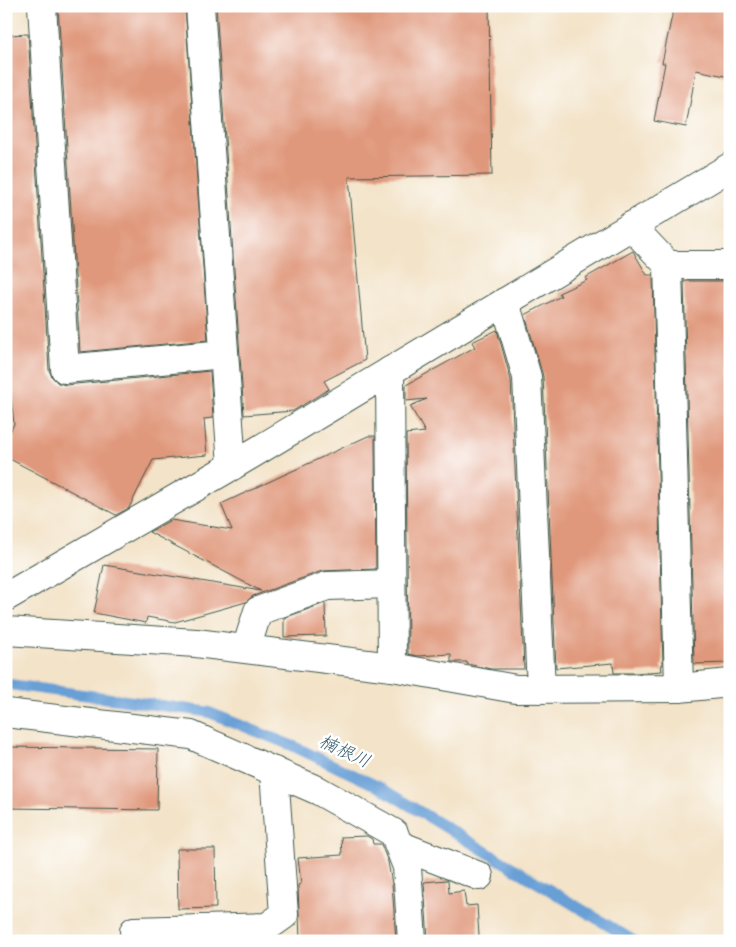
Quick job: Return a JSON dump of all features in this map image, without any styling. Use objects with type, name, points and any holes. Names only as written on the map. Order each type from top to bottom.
[{"type":"street","points":[[42,6],[65,369],[224,354]]},
{"type":"street","points":[[200,6],[232,466]]},
{"type":"street","points":[[6,598],[232,466],[730,167]]},
{"type":"street","points":[[631,226],[668,265],[679,688]]},
{"type":"street","points":[[668,265],[730,265]]},
{"type":"street","points":[[505,302],[527,377],[541,689]]},
{"type":"street","points":[[390,371],[392,667]]},
{"type":"street","points":[[246,649],[258,611],[327,586],[391,584]]},
{"type":"street","points":[[6,631],[196,643],[392,667],[516,689],[679,688],[730,683]]},
{"type":"street","points":[[6,712],[191,735],[319,791],[394,833],[407,868],[412,941]]},
{"type":"street","points":[[134,932],[268,934],[284,915],[274,771]]},
{"type":"street","points":[[398,846],[479,876]]},
{"type":"building","points":[[58,6],[185,6],[208,340],[80,352]]},
{"type":"building","points":[[216,6],[489,6],[492,175],[349,177],[365,360],[324,381],[329,389],[293,411],[244,415]]},
{"type":"building","points":[[674,6],[730,6],[730,77],[696,70],[686,127],[654,121],[665,63],[662,63]]},
{"type":"building","points":[[28,34],[49,370],[52,377],[58,383],[66,385],[210,371],[213,418],[204,419],[207,455],[153,460],[129,508],[116,515],[6,457],[6,440],[14,424],[6,353],[6,35]]},
{"type":"building","points":[[633,251],[647,275],[653,275],[662,671],[614,673],[613,663],[556,668],[543,376],[525,315],[561,296],[559,293],[587,280],[585,278]]},
{"type":"building","points":[[684,281],[730,281],[730,663],[694,664]]},
{"type":"building","points":[[497,330],[511,380],[524,669],[491,669],[467,664],[467,662],[451,662],[451,654],[417,656],[408,654],[406,434],[425,432],[410,406],[427,399],[406,401],[406,385],[475,347],[472,342]]},
{"type":"building","points":[[368,436],[375,436],[376,569],[322,571],[253,596],[246,602],[175,622],[147,617],[146,623],[94,613],[104,565],[261,591],[149,532],[171,520],[232,530],[221,504]]},
{"type":"building","points":[[325,603],[326,636],[284,637],[284,618]]},
{"type":"building","points":[[6,747],[158,749],[157,810],[6,808]]},
{"type":"building","points":[[367,836],[372,839],[373,844],[381,844],[388,862],[392,884],[396,941],[300,941],[298,885],[301,884],[298,858],[342,855],[341,837]]},
{"type":"building","points":[[177,849],[215,849],[216,908],[178,909]]},
{"type":"building","points":[[447,880],[449,893],[464,891],[466,906],[477,905],[479,936],[428,940],[424,882]]},
{"type":"waterway","name":"楠根川","points":[[6,684],[208,712],[293,746],[379,787],[634,941]]}]
